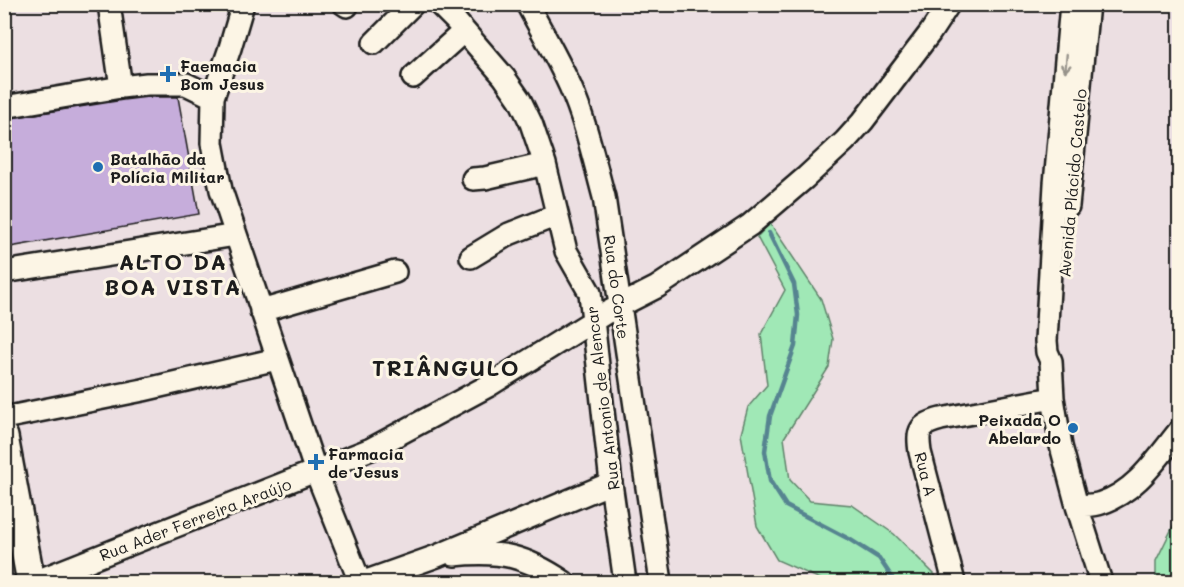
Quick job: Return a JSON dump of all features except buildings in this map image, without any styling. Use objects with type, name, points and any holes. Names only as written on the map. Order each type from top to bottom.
[{"type":"main road","points":[[4,437],[33,582]]},
{"type":"street","points":[[109,4],[122,87]]},
{"type":"street","points":[[243,4],[213,97],[212,143],[221,190],[316,472],[362,582],[437,556],[611,483]]},
{"type":"street","points":[[374,44],[413,4]]},
{"type":"street","name":"Rua Antonio de Alencar","points":[[439,4],[504,77],[520,100],[531,123],[544,164],[566,251],[590,293],[611,483],[625,582]]},
{"type":"street","name":"Rua do Corte","points":[[527,4],[571,88],[589,138],[604,197],[661,582]]},
{"type":"street","name":"Rua Ader Ferreira Araújo","points":[[33,582],[371,449],[488,386],[604,314],[657,287],[750,225],[844,141],[863,121],[930,33],[949,4]]},
{"type":"street","name":"Avenida Plácido Castelo","points":[[1071,4],[1077,31],[1063,185],[1059,334],[1052,361],[1053,398],[1061,446],[1101,582]]},
{"type":"street","name":"Avenida Plácido Castelo","points":[[1077,31],[1089,4]]},
{"type":"street","points":[[413,76],[464,31]]},
{"type":"street","points":[[4,107],[147,84],[186,84],[213,97]]},
{"type":"street","points":[[474,179],[544,164]]},
{"type":"street","points":[[471,257],[509,234],[557,215]]},
{"type":"street","points":[[4,272],[236,235]]},
{"type":"street","points":[[261,311],[395,272]]},
{"type":"street","points":[[4,417],[144,390],[277,359]]},
{"type":"street","name":"Rua A","points":[[954,582],[920,452],[918,437],[920,429],[928,422],[941,418],[1053,398]]},
{"type":"street","points":[[1077,506],[1100,504],[1124,491],[1142,477],[1179,430]]},
{"type":"street","points":[[437,556],[470,553],[514,556],[528,561],[564,582]]},
{"type":"green space","points":[[770,223],[821,299],[833,339],[829,367],[784,438],[790,480],[810,501],[852,505],[894,534],[935,575],[937,582],[827,582],[777,560],[757,526],[741,434],[748,407],[767,385],[761,334],[785,290],[757,237]]},
{"type":"green space","points":[[1179,514],[1179,582],[1156,582],[1156,561]]},
{"type":"waterway","points":[[769,233],[794,284],[798,315],[795,346],[770,416],[765,451],[770,481],[786,506],[849,539],[879,558],[895,582]]},
{"type":"place","name":"Faemacia Bom Jesus","points":[[168,74]]},
{"type":"place","name":"Batalhão da Polícia Militar","points":[[98,167]]},
{"type":"place","name":"Peixada O Abelardo","points":[[1073,428]]},
{"type":"place","name":"Farmacia de Jesus","points":[[316,462]]},
{"type":"district","name":"ALTO DA BOA VISTA","points":[[173,274]]},
{"type":"district","name":"TRIÂNGULO","points":[[446,367]]}]
